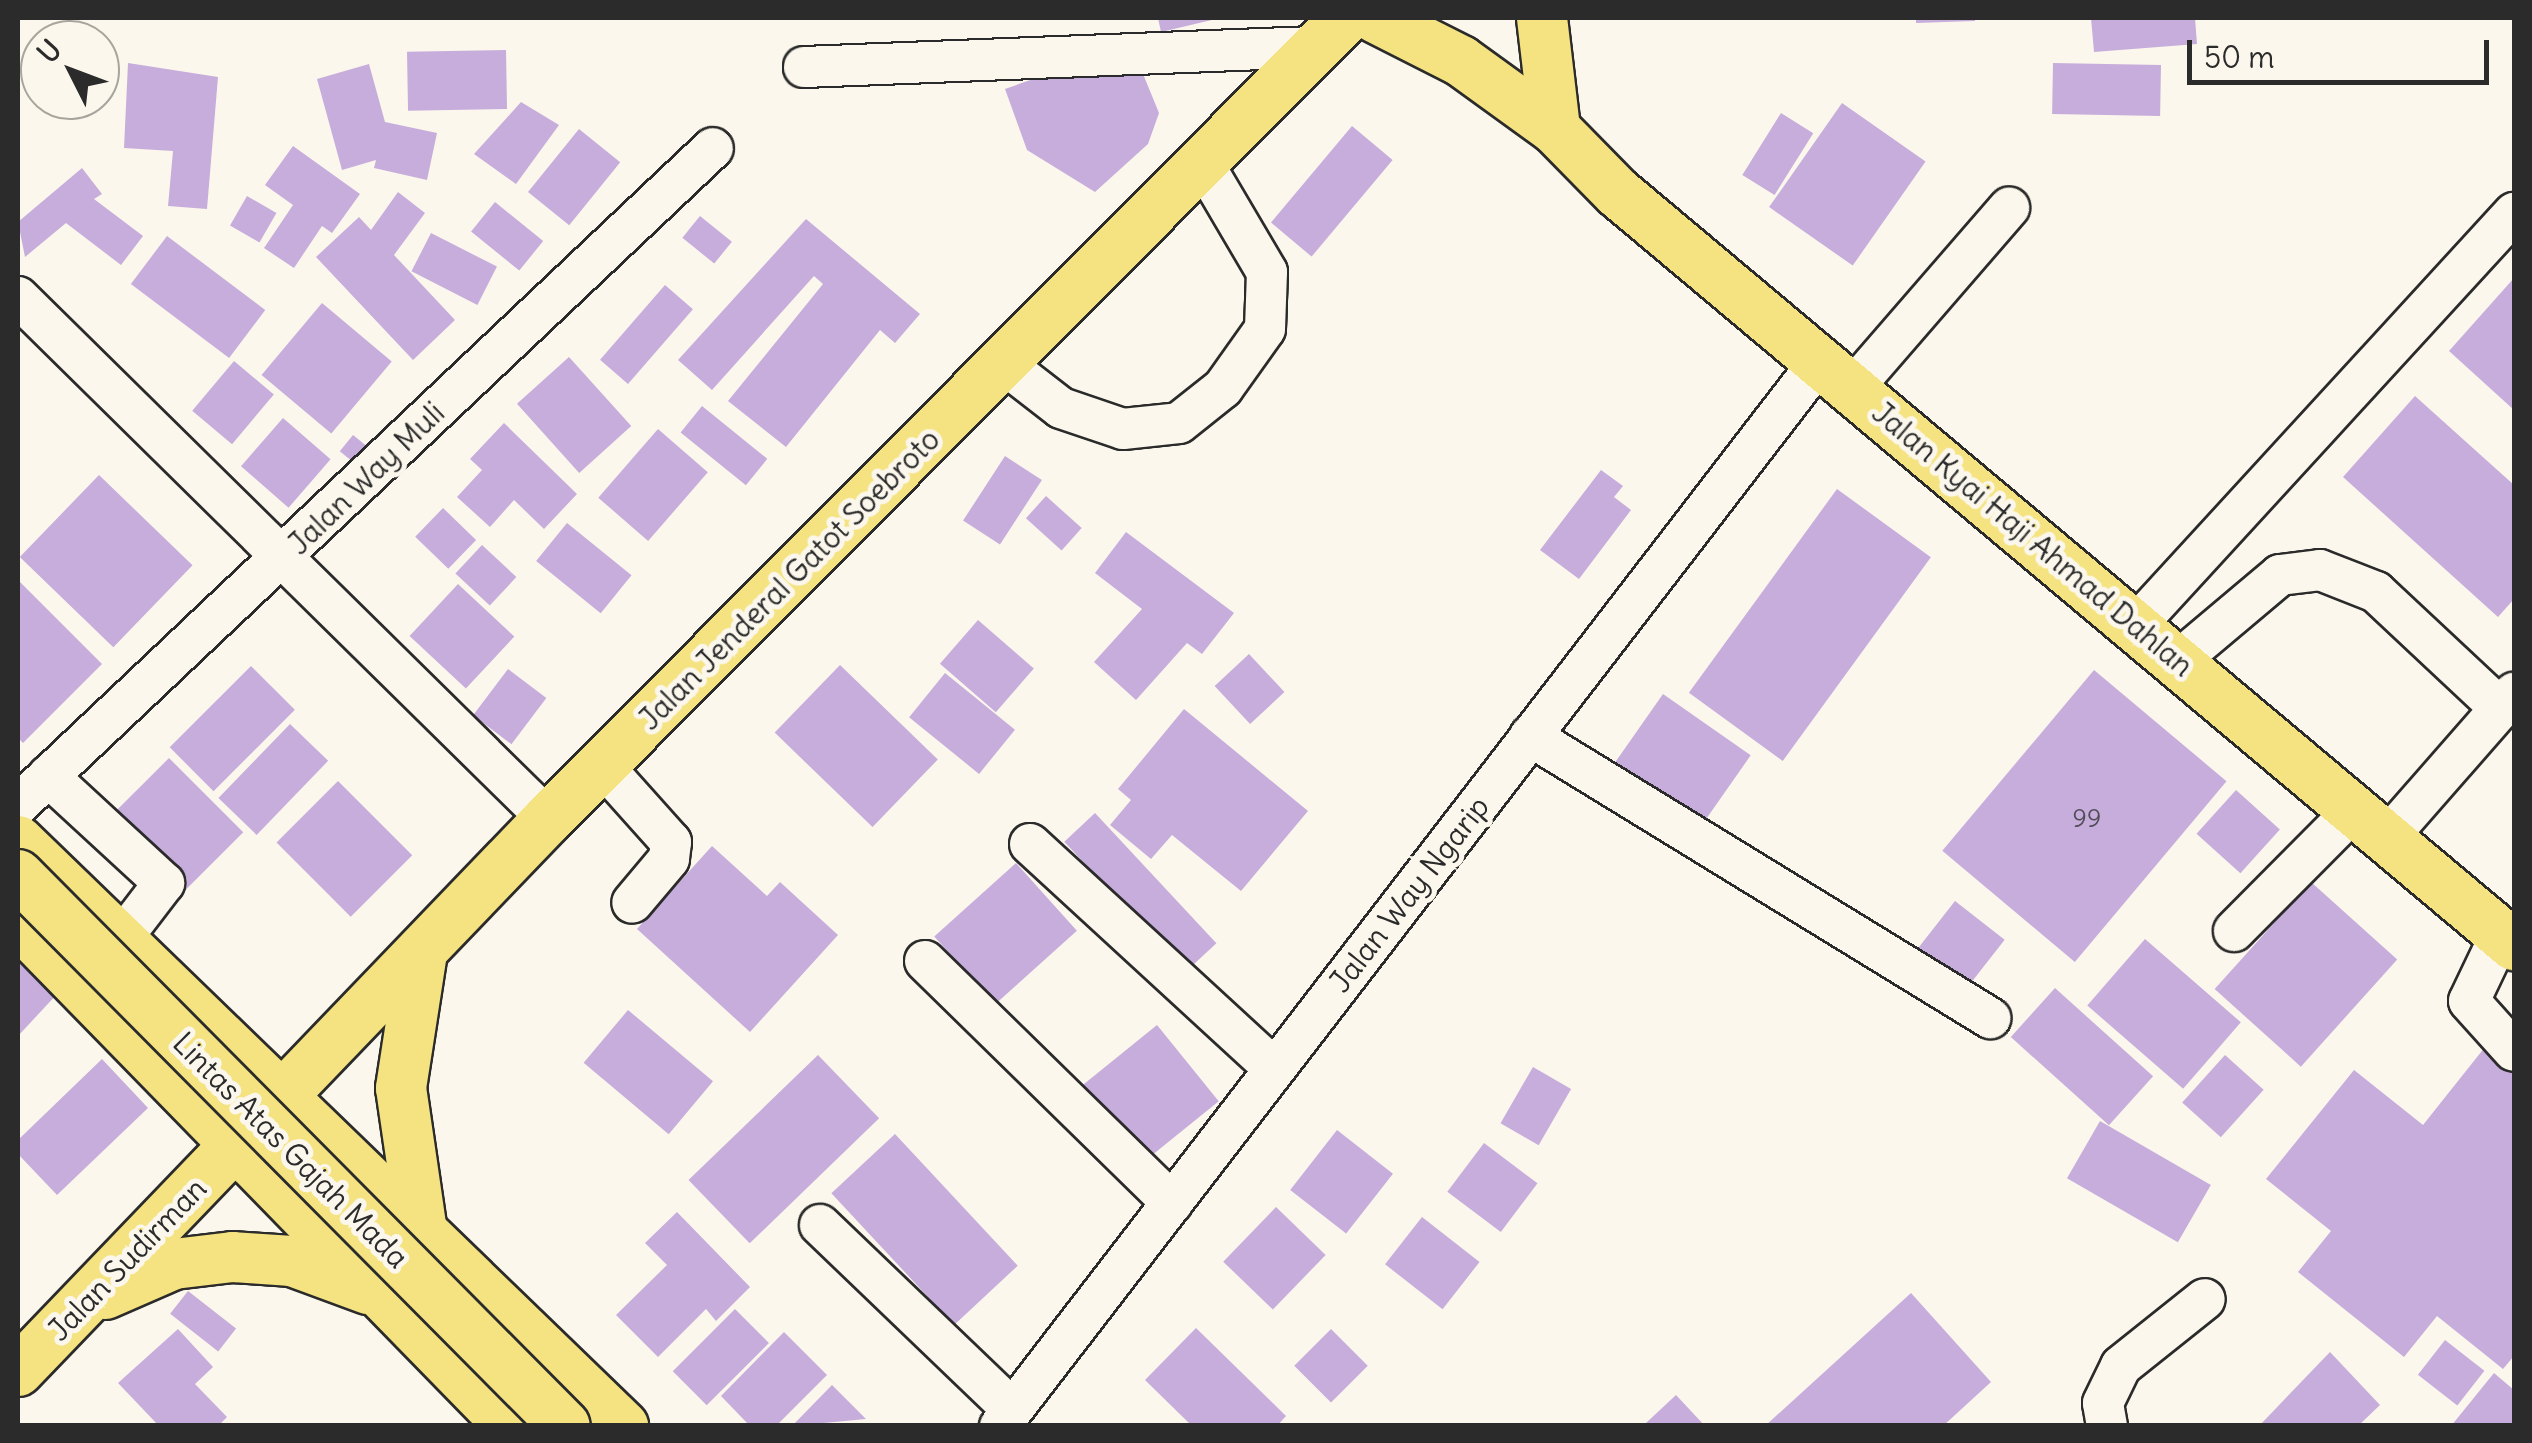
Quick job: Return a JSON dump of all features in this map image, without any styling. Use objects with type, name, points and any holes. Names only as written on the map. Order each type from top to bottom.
[{"type":"main road","name":"Jalan Kyai Haji Ahmad Dahlan","points":[[1376,18],[1461,60],[1555,129],[1835,376],[2137,624],[2508,940]]},
{"type":"main road","points":[[1542,18],[1555,129]]},
{"type":"main road","name":"Jalan Jenderal Gatot Soebroto","points":[[236,1146],[548,819],[1204,165],[1329,32]]},
{"type":"main road","points":[[18,840],[286,1093],[623,1426]]},
{"type":"main road","name":"Lintas Atas Gajah Mada","points":[[18,875],[565,1426]]},
{"type":"main road","points":[[18,922],[510,1426]]},
{"type":"main road","points":[[421,1225],[402,1077],[422,952]]},
{"type":"main road","name":"Jalan Sudirman","points":[[18,1371],[236,1146]]},
{"type":"main road","points":[[68,1319],[145,1274],[233,1256],[321,1269],[384,1297]]},
{"type":"street","points":[[804,67],[1329,32]]},
{"type":"street","name":"Jalan Way Muli","points":[[18,805],[712,148]]},
{"type":"street","points":[[1004,363],[1061,408],[1123,428],[1179,423],[1224,388],[1265,329],[1267,272],[1204,165]]},
{"type":"street","name":"Jalan Way Ngarip","points":[[1006,1418],[1530,736],[1835,376],[2009,208]]},
{"type":"street","points":[[2137,624],[2514,213]]},
{"type":"street","points":[[18,297],[548,819]]},
{"type":"street","points":[[2179,660],[2280,575],[2320,570],[2376,592],[2508,701],[2371,824],[2234,931]]},
{"type":"street","points":[[1530,736],[1990,1018]]},
{"type":"street","points":[[603,766],[670,842],[669,859],[632,903]]},
{"type":"street","points":[[48,776],[164,883],[122,938]]},
{"type":"street","points":[[1030,844],[1274,1068]]},
{"type":"street","points":[[2508,940],[2469,1000],[2514,1051]]},
{"type":"street","points":[[925,962],[1172,1202]]},
{"type":"street","points":[[820,1225],[1006,1418]]},
{"type":"street","points":[[2107,1426],[2103,1403],[2121,1366],[2205,1299]]},
{"type":"building","points":[[1158,18],[1216,18],[1216,19],[1161,32]]},
{"type":"building","points":[[1916,18],[1975,18],[1975,21],[1916,23]]},
{"type":"building","points":[[2091,18],[2195,18],[2197,44],[2094,52]]},
{"type":"building","points":[[506,50],[507,109],[408,111],[407,52]]},
{"type":"building","points":[[128,63],[218,77],[207,209],[168,206],[173,151],[124,148]]},
{"type":"building","points":[[2053,63],[2161,65],[2160,116],[2052,114]]},
{"type":"building","points":[[369,64],[385,122],[437,133],[427,180],[374,168],[376,160],[342,170],[317,79]]},
{"type":"building","points":[[1067,67],[1141,69],[1159,113],[1148,144],[1095,192],[1027,150],[1005,89]]},
{"type":"building","points":[[521,102],[559,125],[516,184],[474,154]]},
{"type":"building","points":[[1842,103],[1926,162],[1853,266],[1769,207]]},
{"type":"building","points":[[1781,113],[1813,133],[1775,195],[1742,175]]},
{"type":"building","points":[[1352,126],[1393,160],[1312,257],[1271,223]]},
{"type":"building","points":[[579,129],[620,162],[569,225],[528,192]]},
{"type":"building","points":[[293,146],[360,194],[332,233],[322,226],[294,268],[264,248],[293,205],[265,185]]},
{"type":"building","points":[[82,168],[102,194],[94,199],[143,236],[121,265],[66,223],[25,257],[18,222]]},
{"type":"building","points":[[398,192],[425,213],[394,255],[455,320],[413,360],[316,257],[359,217],[371,230]]},
{"type":"building","points":[[247,196],[276,213],[259,242],[230,225]]},
{"type":"building","points":[[495,202],[543,241],[519,271],[471,232]]},
{"type":"building","points":[[700,216],[732,242],[714,264],[682,238]]},
{"type":"building","points":[[806,219],[920,314],[895,343],[880,330],[786,447],[728,401],[823,284],[814,276],[712,390],[678,360]]},
{"type":"building","points":[[431,233],[497,267],[477,305],[411,271]]},
{"type":"building","points":[[167,236],[265,310],[229,358],[131,284]]},
{"type":"building","points":[[2514,278],[2514,410],[2449,351]]},
{"type":"building","points":[[665,285],[693,309],[628,384],[600,360]]},
{"type":"building","points":[[322,303],[392,361],[331,434],[262,375]]},
{"type":"building","points":[[569,357],[631,426],[579,473],[517,404]]},
{"type":"building","points":[[234,361],[274,394],[232,444],[192,411]]},
{"type":"building","points":[[2415,396],[2514,485],[2514,599],[2498,617],[2343,477]]},
{"type":"building","points":[[702,406],[767,459],[746,485],[681,432]]},
{"type":"building","points":[[283,418],[331,459],[289,508],[241,466]]},
{"type":"building","points":[[504,423],[577,494],[544,529],[514,500],[490,527],[457,497],[482,470],[470,459]]},
{"type":"building","points":[[658,429],[708,472],[648,541],[598,498]]},
{"type":"building","points":[[353,435],[380,457],[367,473],[340,451]]},
{"type":"building","points":[[1005,456],[1042,480],[1000,545],[963,521]]},
{"type":"building","points":[[1601,470],[1623,486],[1614,497],[1631,510],[1579,579],[1540,550]]},
{"type":"building","points":[[99,475],[193,565],[113,647],[20,557]]},
{"type":"building","points":[[1837,489],[1931,557],[1783,761],[1689,693]]},
{"type":"building","points":[[1046,496],[1082,528],[1062,550],[1026,518]]},
{"type":"building","points":[[443,508],[476,540],[448,569],[415,537]]},
{"type":"building","points":[[567,523],[632,575],[601,613],[536,561]]},
{"type":"building","points":[[1126,532],[1234,613],[1202,654],[1187,643],[1136,700],[1094,662],[1142,609],[1095,573]]},
{"type":"building","points":[[482,545],[516,577],[490,606],[455,574]]},
{"type":"building","points":[[18,580],[102,664],[23,743],[18,738]]},
{"type":"building","points":[[458,584],[514,637],[466,688],[410,636]]},
{"type":"building","points":[[978,620],[1034,669],[996,712],[940,664]]},
{"type":"building","points":[[1249,654],[1284,692],[1250,724],[1215,686]]},
{"type":"building","points":[[840,665],[938,759],[873,827],[775,733]]},
{"type":"building","points":[[251,666],[295,710],[214,791],[170,747]]},
{"type":"building","points":[[508,669],[546,698],[511,744],[473,715]]},
{"type":"building","points":[[2094,670],[2227,781],[2075,962],[1942,851]]},
{"type":"building","points":[[945,673],[1015,730],[979,774],[909,717]]},
{"type":"building","points":[[1663,694],[1751,755],[1698,831],[1610,769]]},
{"type":"building","points":[[1184,709],[1308,811],[1241,891],[1172,835],[1151,859],[1110,825],[1131,800],[1118,789]]},
{"type":"building","points":[[290,724],[328,761],[257,835],[218,798]]},
{"type":"building","points":[[169,758],[243,832],[182,893],[108,819]]},
{"type":"building","points":[[338,781],[412,855],[351,917],[276,843]]},
{"type":"building","points":[[2236,790],[2280,829],[2240,873],[2197,834]]},
{"type":"building","points":[[1095,813],[1216,943],[1186,972],[1064,842]]},
{"type":"building","points":[[712,846],[767,896],[780,882],[838,935],[750,1032],[637,929]]},
{"type":"building","points":[[1016,863],[1077,931],[995,1004],[934,937]]},
{"type":"building","points":[[2311,882],[2397,960],[2301,1067],[2215,989]]},
{"type":"building","points":[[1955,901],[2005,940],[1959,998],[1909,959]]},
{"type":"building","points":[[2145,939],[2241,1022],[2183,1089],[2087,1005]]},
{"type":"building","points":[[18,956],[58,993],[18,1036]]},
{"type":"building","points":[[2055,988],[2153,1076],[2109,1125],[2011,1037]]},
{"type":"building","points":[[628,1010],[713,1081],[669,1134],[584,1063]]},
{"type":"building","points":[[1157,1025],[1219,1101],[1142,1163],[1080,1087]]},
{"type":"building","points":[[2489,1042],[2514,1062],[2514,1356],[2503,1369],[2437,1316],[2404,1357],[2298,1272],[2331,1231],[2266,1179],[2354,1070],[2423,1125]]},
{"type":"building","points":[[818,1055],[879,1118],[750,1243],[689,1180]]},
{"type":"building","points":[[2225,1055],[2264,1090],[2221,1137],[2182,1103]]},
{"type":"building","points":[[102,1059],[148,1108],[57,1195],[18,1154],[18,1140]]},
{"type":"building","points":[[1533,1067],[1571,1089],[1539,1145],[1500,1123]]},
{"type":"building","points":[[2100,1121],[2211,1185],[2178,1242],[2067,1178]]},
{"type":"building","points":[[1337,1130],[1393,1174],[1346,1234],[1290,1190]]},
{"type":"building","points":[[895,1134],[1018,1266],[954,1325],[831,1193]]},
{"type":"building","points":[[1484,1143],[1538,1183],[1501,1232],[1447,1192]]},
{"type":"building","points":[[1276,1207],[1326,1255],[1273,1310],[1223,1262]]},
{"type":"building","points":[[677,1212],[750,1287],[716,1321],[706,1309],[658,1357],[616,1315],[667,1265],[645,1243]]},
{"type":"building","points":[[1422,1217],[1480,1262],[1443,1309],[1385,1264]]},
{"type":"building","points":[[188,1291],[236,1329],[218,1351],[170,1314]]},
{"type":"building","points":[[1911,1293],[1991,1382],[1943,1426],[1765,1426]]},
{"type":"building","points":[[735,1309],[769,1343],[707,1405],[673,1371]]},
{"type":"building","points":[[1196,1328],[1286,1416],[1277,1426],[1192,1426],[1145,1380]]},
{"type":"building","points":[[178,1329],[213,1367],[195,1384],[227,1417],[218,1426],[159,1426],[118,1383]]},
{"type":"building","points":[[1331,1329],[1368,1366],[1331,1403],[1294,1366]]},
{"type":"building","points":[[784,1332],[827,1375],[776,1426],[750,1426],[721,1396]]},
{"type":"building","points":[[2445,1340],[2484,1371],[2457,1405],[2418,1375]]},
{"type":"building","points":[[2330,1352],[2380,1405],[2358,1426],[2259,1426]]},
{"type":"building","points":[[2494,1373],[2514,1390],[2514,1426],[2451,1426]]},
{"type":"building","points":[[832,1385],[866,1419],[792,1426]]},
{"type":"building","points":[[1676,1395],[1705,1426],[1646,1423]]}]
